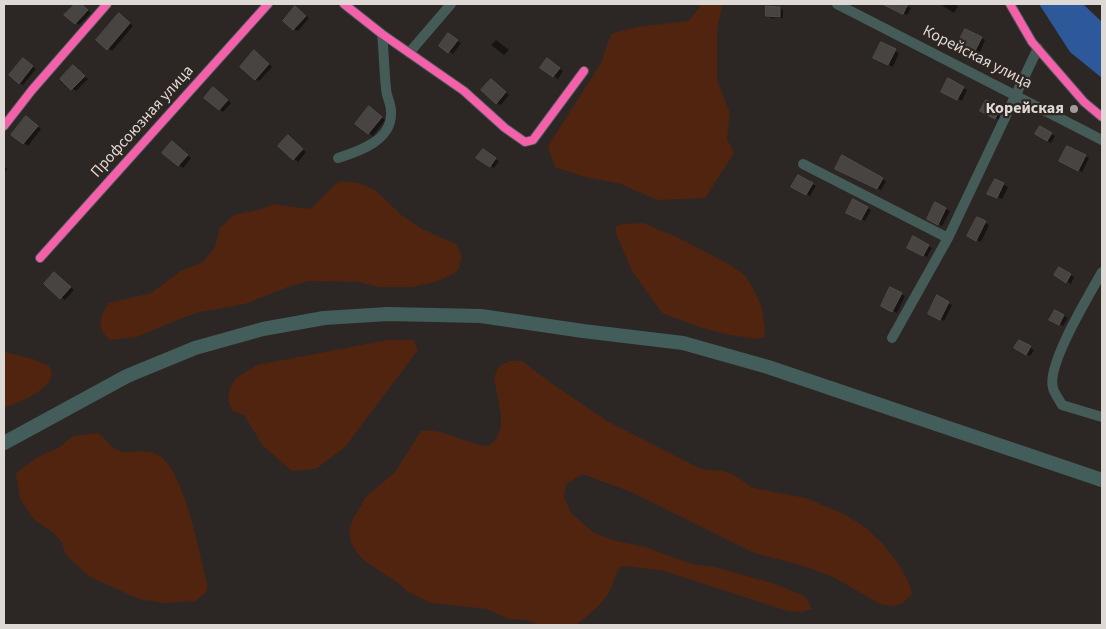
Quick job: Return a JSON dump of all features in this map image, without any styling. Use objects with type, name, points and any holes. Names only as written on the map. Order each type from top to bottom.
[{"type":"main road","points":[[4,443],[127,376],[195,348],[263,329],[324,318],[388,314],[481,316],[682,343],[768,367],[1102,480]]},
{"type":"street","name":"Профсоюзная улица","points":[[40,258],[268,4]]},
{"type":"street","points":[[344,4],[382,34],[464,91],[505,128],[525,142],[533,140],[584,71]]},
{"type":"street","points":[[409,53],[451,4]]},
{"type":"street","name":"Корейская улица","points":[[837,4],[1102,140]]},
{"type":"street","points":[[1010,4],[1038,48],[1084,102],[1102,118]]},
{"type":"street","points":[[4,126],[103,5]]},
{"type":"street","points":[[338,158],[356,152],[372,143],[383,135],[390,125],[391,111],[386,90],[382,34]]},
{"type":"street","points":[[892,338],[948,238],[1038,48]]},
{"type":"street","points":[[803,164],[948,238]]},
{"type":"street","points":[[1102,272],[1074,322],[1055,365],[1052,387],[1062,404],[1102,417]]},
{"type":"shaded area","points":[[700,4],[722,4],[717,32],[717,80],[730,113],[727,139],[734,153],[705,198],[657,200],[621,184],[581,176],[555,167],[548,146],[601,63],[611,34],[636,27],[688,21],[700,7]]},
{"type":"shaded area","points":[[341,181],[358,183],[375,190],[401,215],[422,229],[456,244],[462,256],[459,268],[455,273],[438,281],[413,287],[379,287],[359,282],[309,281],[290,286],[245,304],[200,312],[137,337],[110,340],[106,336],[100,322],[109,303],[151,293],[181,271],[203,262],[215,247],[220,228],[234,215],[262,209],[273,204],[310,209]]},
{"type":"shaded area","points":[[643,223],[679,238],[745,275],[762,308],[764,337],[758,339],[730,335],[699,327],[662,313],[632,271],[616,233],[616,227],[623,224]]},
{"type":"shaded area","points":[[388,340],[413,340],[418,350],[345,447],[316,469],[292,471],[263,446],[244,415],[233,411],[228,400],[230,389],[236,378],[257,365]]},
{"type":"shaded area","points":[[4,352],[33,359],[49,366],[51,378],[44,388],[38,392],[4,408]]},
{"type":"shaded area","points":[[510,361],[522,361],[607,421],[701,469],[724,471],[734,475],[753,488],[806,498],[844,514],[866,528],[883,544],[898,563],[909,583],[912,594],[903,603],[892,606],[880,604],[835,578],[810,568],[752,552],[631,492],[582,474],[566,484],[564,497],[571,513],[594,533],[616,541],[646,547],[691,564],[715,567],[775,584],[802,595],[807,599],[812,609],[800,612],[788,611],[664,571],[627,566],[619,569],[608,594],[600,604],[576,625],[539,625],[527,620],[508,619],[487,609],[431,603],[408,592],[398,583],[366,562],[357,553],[351,543],[349,531],[353,519],[366,497],[395,472],[421,431],[438,431],[479,445],[488,446],[497,438],[501,426],[501,415],[494,377],[499,366]]},
{"type":"shaded area","points":[[97,433],[117,450],[122,452],[153,453],[168,464],[184,495],[208,587],[206,592],[196,601],[164,603],[139,599],[90,577],[66,555],[62,543],[54,533],[34,520],[20,499],[16,473],[38,457],[60,447],[73,436]]},
{"type":"water","points":[[1039,4],[1083,4],[1102,22],[1102,78],[1070,52]]},
{"type":"building","points":[[75,4],[81,4],[88,10],[75,24],[64,15]]},
{"type":"building","points":[[883,4],[908,4],[903,14]]},
{"type":"building","points":[[295,6],[306,16],[293,30],[283,21]]},
{"type":"building","points":[[766,6],[780,7],[780,17],[766,16]]},
{"type":"building","points":[[119,13],[130,23],[107,50],[96,40]]},
{"type":"building","points":[[965,29],[982,37],[975,51],[958,43]]},
{"type":"building","points":[[448,33],[458,40],[448,53],[439,46]]},
{"type":"building","points":[[881,42],[896,49],[888,65],[873,58]]},
{"type":"building","points":[[254,50],[269,64],[255,80],[240,67]]},
{"type":"building","points":[[23,58],[33,66],[19,84],[9,75]]},
{"type":"building","points":[[547,58],[560,68],[553,77],[540,68]]},
{"type":"building","points":[[73,65],[85,76],[71,90],[60,79]]},
{"type":"building","points":[[948,78],[964,87],[957,100],[941,92]]},
{"type":"building","points":[[491,79],[506,92],[496,104],[481,90]]},
{"type":"building","points":[[213,87],[228,100],[219,110],[204,98]]},
{"type":"building","points":[[986,100],[1001,107],[995,119],[980,111]]},
{"type":"building","points":[[369,106],[382,117],[368,134],[355,124]]},
{"type":"building","points":[[26,116],[38,126],[23,144],[11,135]]},
{"type":"building","points":[[1040,126],[1052,133],[1047,141],[1035,134]]},
{"type":"building","points":[[288,135],[303,149],[293,160],[278,146]]},
{"type":"building","points":[[172,141],[188,155],[178,166],[162,153]]},
{"type":"building","points":[[1067,146],[1086,155],[1078,171],[1059,161]]},
{"type":"building","points":[[483,149],[496,158],[490,167],[476,158]]},
{"type":"building","points":[[842,155],[883,178],[877,189],[835,169]]},
{"type":"building","points":[[798,175],[813,183],[806,195],[791,187]]},
{"type":"building","points":[[995,179],[1004,183],[997,198],[987,194]]},
{"type":"building","points":[[853,199],[868,207],[861,220],[846,213]]},
{"type":"building","points":[[935,202],[946,208],[938,225],[927,219]]},
{"type":"building","points":[[977,217],[986,221],[976,241],[967,236]]},
{"type":"building","points":[[913,236],[929,245],[923,256],[907,248]]},
{"type":"building","points":[[1059,267],[1071,274],[1066,283],[1054,275]]},
{"type":"building","points":[[54,272],[71,287],[60,299],[44,284]]},
{"type":"building","points":[[890,287],[902,293],[892,312],[881,306]]},
{"type":"building","points":[[937,295],[949,302],[940,320],[928,314]]},
{"type":"building","points":[[1055,310],[1064,315],[1059,325],[1049,320]]},
{"type":"building","points":[[1019,340],[1031,346],[1026,355],[1014,348]]},
{"type":"cycle path","points":[[4,126],[32,90],[107,4]]},
{"type":"cycle path","points":[[40,258],[268,4]]},
{"type":"cycle path","points":[[344,4],[382,34],[464,91],[505,128],[525,142],[533,140],[584,71]]},
{"type":"cycle path","points":[[1010,4],[1032,42],[1084,102],[1102,117]]},
{"type":"place","name":"Корейская","points":[[1074,109]]}]
